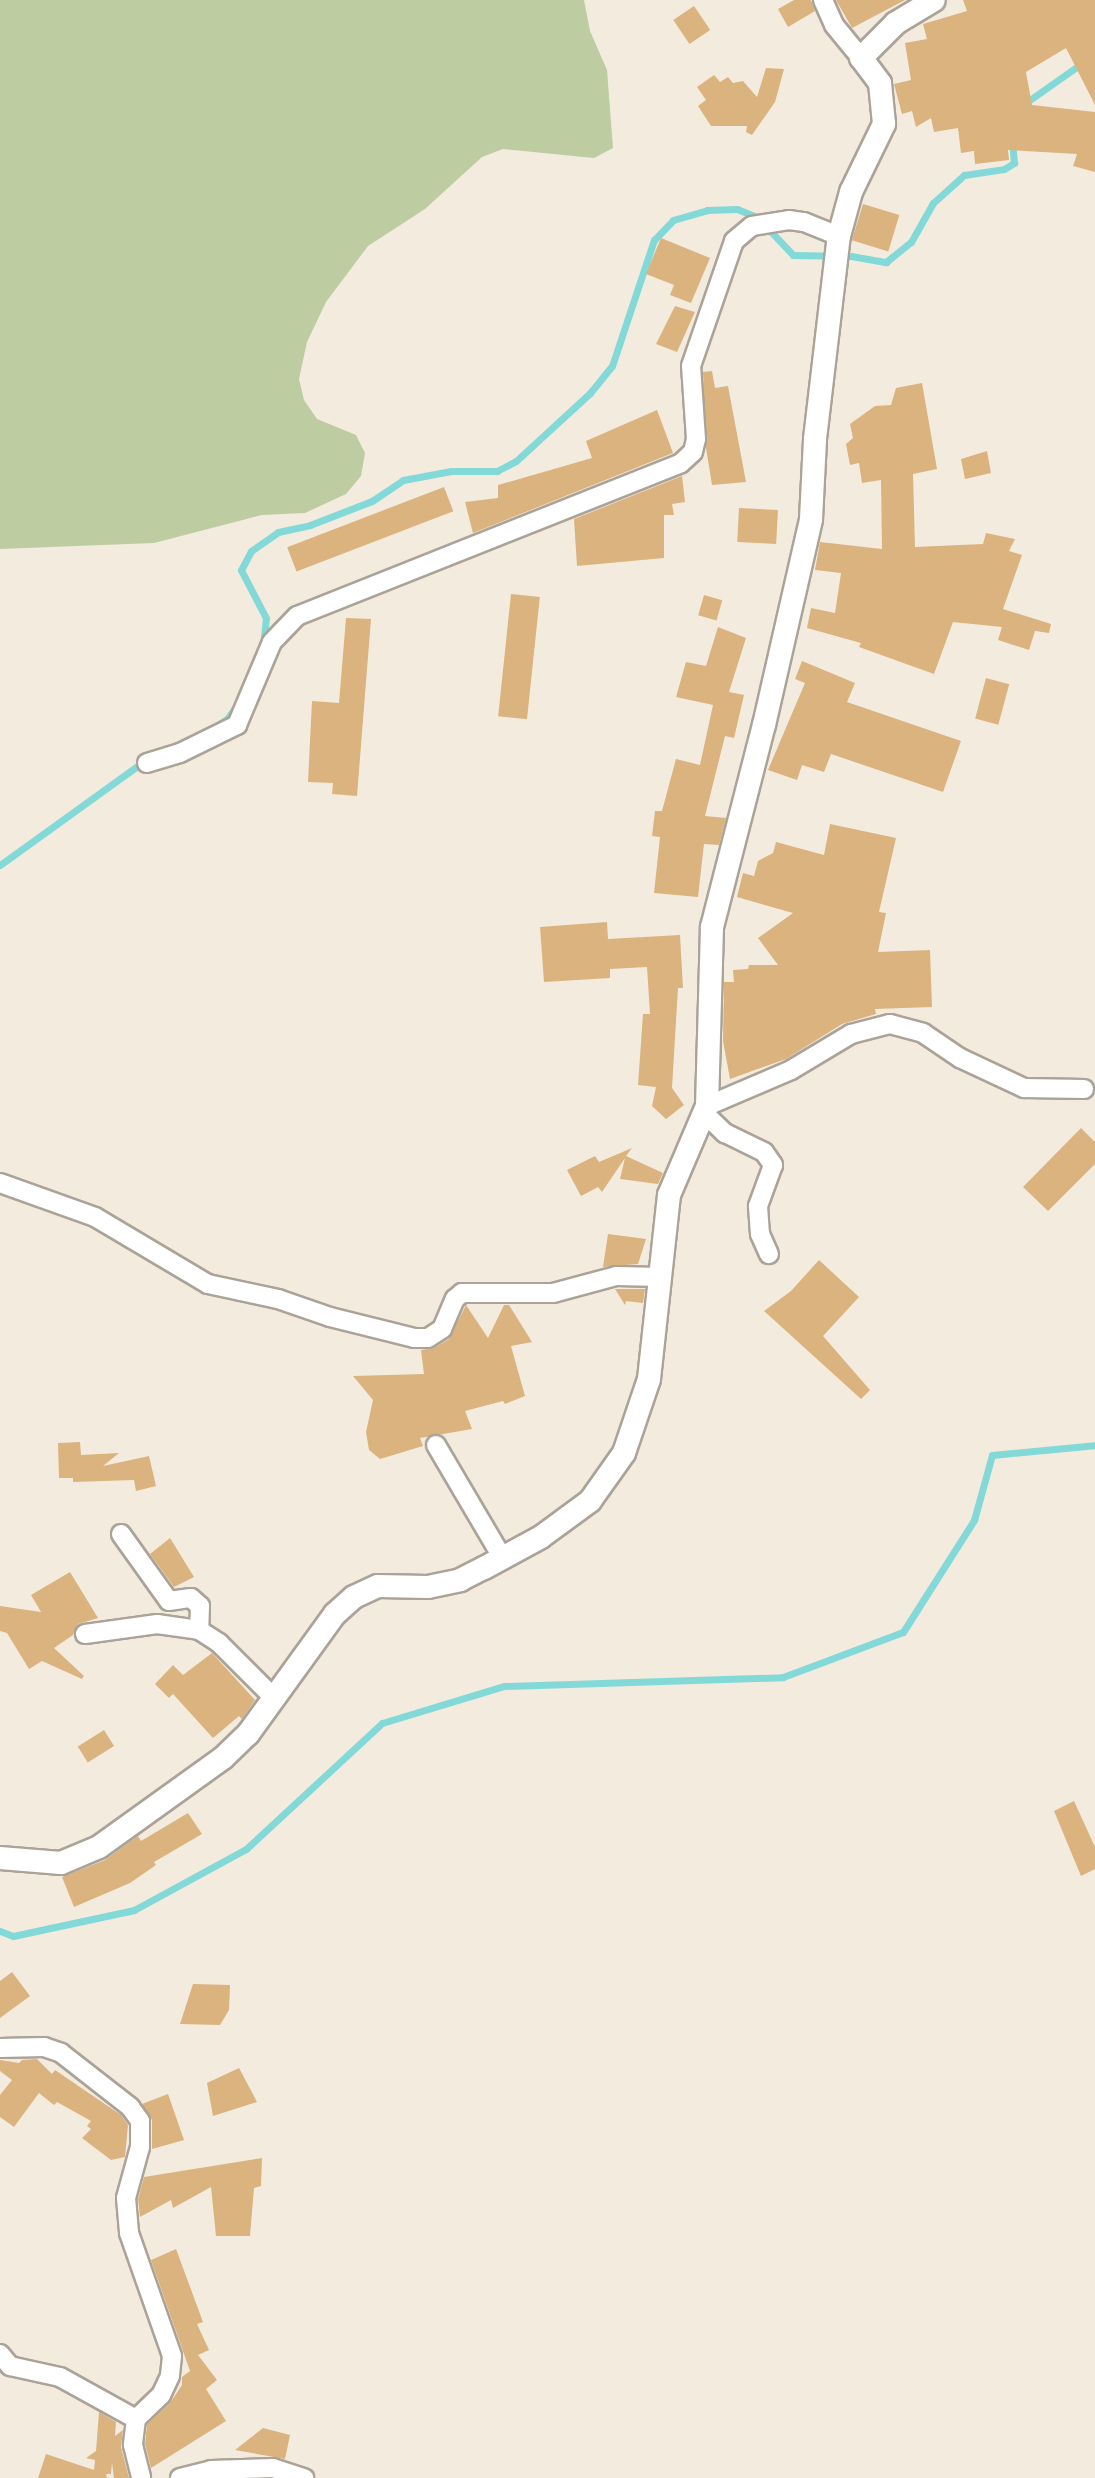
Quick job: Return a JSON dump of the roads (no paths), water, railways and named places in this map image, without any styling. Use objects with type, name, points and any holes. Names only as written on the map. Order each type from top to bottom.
[{"type":"street","points":[[0,1858],[61,1863],[99,1847],[223,1758],[248,1734],[335,1614],[361,1593],[378,1586],[428,1587],[460,1580],[541,1537],[590,1501],[624,1453],[649,1379],[669,1195],[706,1110],[712,927],[764,725],[811,519],[815,439],[839,236],[851,192],[885,120],[880,83],[834,25],[823,0]]},
{"type":"street","points":[[861,58],[896,23],[934,0]]},
{"type":"street","points":[[147,763],[180,753],[237,725],[272,642],[297,616],[681,463],[693,452],[696,439],[691,366],[734,241],[752,226],[789,220],[804,222],[839,236]]},
{"type":"street","points":[[706,1110],[791,1070],[851,1034],[890,1024],[923,1033],[960,1058],[1024,1088],[1084,1089]]},
{"type":"street","points":[[706,1110],[725,1133],[764,1152],[773,1165],[758,1206],[760,1234],[769,1254]]},
{"type":"street","points":[[0,1183],[95,1217],[208,1284],[278,1299],[330,1317],[414,1338],[428,1338],[442,1329],[455,1299],[465,1292],[553,1293],[616,1276],[662,1277]]},
{"type":"street","points":[[436,1445],[502,1557]]},
{"type":"street","points":[[121,1534],[169,1601],[191,1598],[200,1606],[199,1630]]},
{"type":"street","points":[[85,1634],[157,1624],[199,1630],[219,1643],[275,1699]]},
{"type":"street","points":[[0,2048],[44,2047],[61,2053],[130,2107],[140,2121],[140,2147],[126,2198],[129,2233],[172,2356],[170,2375],[161,2395],[136,2419],[133,2445],[141,2478]]},
{"type":"street","points":[[0,2354],[10,2366],[60,2377],[136,2419]]},
{"type":"street","points":[[180,2478],[211,2470],[273,2468],[304,2478]]},
{"type":"waterway","points":[[1024,104],[1095,54]]},
{"type":"waterway","points":[[263,646],[266,618],[241,570],[251,551],[278,532],[310,525],[372,501],[403,480],[451,471],[497,471],[516,461],[590,393],[612,366],[654,240],[673,220],[707,210],[737,209],[757,217],[793,255],[851,256],[886,262],[911,242],[933,203],[964,175],[1004,169],[1014,163],[1012,141]]},
{"type":"waterway","points":[[212,729],[227,719],[237,705]]},
{"type":"waterway","points":[[0,865],[144,761]]},
{"type":"waterway","points":[[0,1931],[13,1936],[134,1910],[246,1849],[382,1723],[504,1686],[783,1677],[903,1632],[974,1520],[992,1455],[1095,1445]]}]
